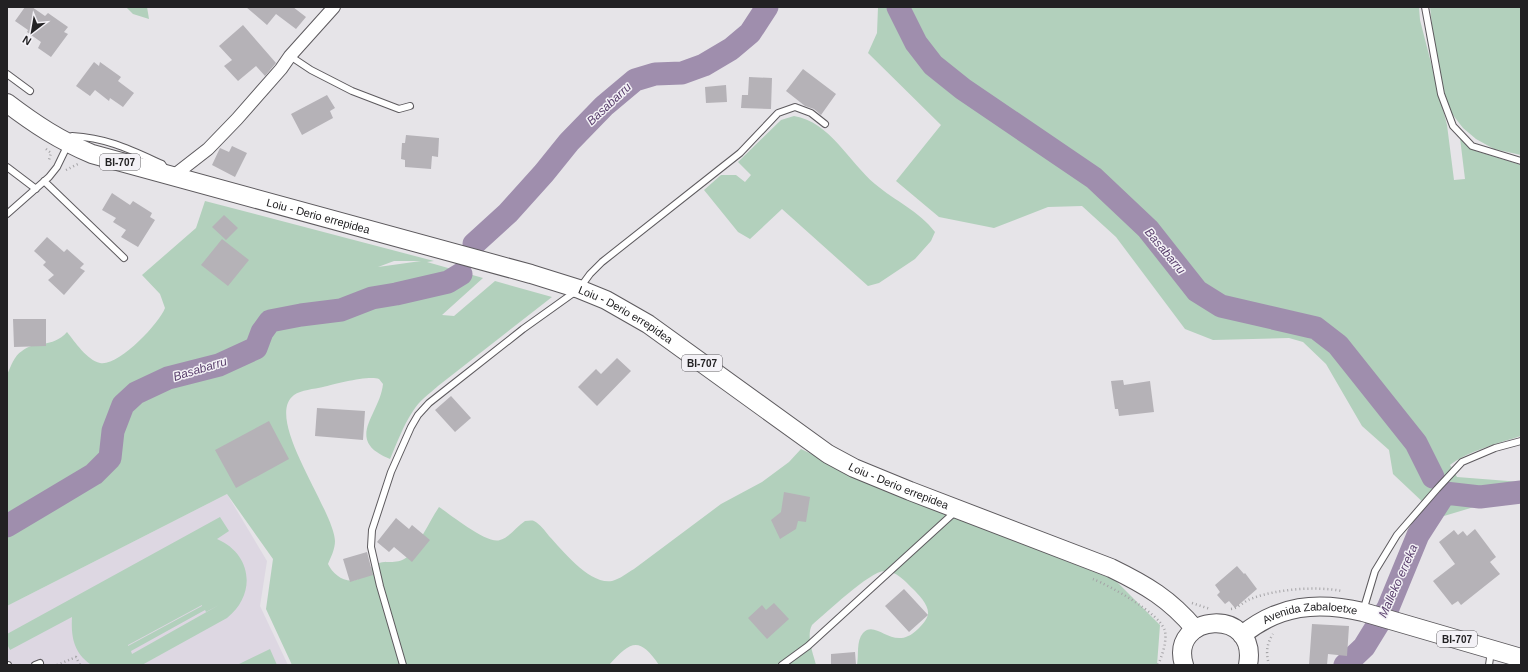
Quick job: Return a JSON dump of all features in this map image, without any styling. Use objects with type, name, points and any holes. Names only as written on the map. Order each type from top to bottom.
[{"type":"main road","name":"Loiu - Derio errepidea","points":[[7,103],[32,122],[68,144],[92,154],[531,274],[606,300],[648,324],[828,454],[854,468],[957,510],[1111,568],[1136,580],[1166,599],[1182,613],[1195,629]]},
{"type":"main road","name":"Avenida Zabaloetxe","points":[[1242,635],[1268,617],[1302,608],[1322,606],[1341,607],[1392,620],[1490,657],[1521,658]]},
{"type":"main road","points":[[1184,665],[1182,652],[1184,643],[1189,636],[1195,629],[1204,624],[1220,623],[1234,628],[1242,635],[1247,644],[1249,654],[1248,665]]},
{"type":"street","points":[[172,177],[208,150],[237,119],[334,7]]},
{"type":"lane","points":[[1425,7],[1441,94],[1453,126],[1472,146],[1521,161]]},
{"type":"lane","points":[[290,56],[311,70],[352,91],[399,109],[410,106]]},
{"type":"lane","points":[[7,74],[30,91]]},
{"type":"lane","points":[[403,665],[380,586],[371,547],[372,530],[391,472],[410,427],[418,415],[429,403],[523,329],[580,290],[590,274],[602,262],[740,153],[778,113],[795,107],[811,114],[824,124]]},
{"type":"lane","points":[[7,214],[36,189],[57,167],[68,144]]},
{"type":"lane","points":[[7,167],[36,189]]},
{"type":"lane","points":[[44,181],[124,258]]},
{"type":"lane","points":[[1368,613],[1375,571],[1397,536],[1437,488],[1462,462],[1496,448],[1521,441]]},
{"type":"lane","points":[[782,665],[808,646],[957,510]]},
{"type":"path","points":[[45,148],[51,153],[49,160],[63,172],[79,163],[84,165]]},
{"type":"path","points":[[1091,578],[1138,604],[1161,624],[1165,632],[1165,640],[1158,665]]},
{"type":"path","points":[[1228,609],[1233,609],[1250,599],[1275,592],[1322,589],[1348,593]]},
{"type":"path","points":[[1191,603],[1216,609]]},
{"type":"path","points":[[1269,665],[1266,648],[1273,633]]},
{"type":"path","points":[[57,665],[76,657],[80,665]]},
{"type":"shaded area","points":[[227,494],[267,561],[260,606],[288,665],[7,665],[7,606]]},
{"type":"green space","points":[[126,7],[147,7],[149,19],[133,14]]},
{"type":"green space","points":[[878,7],[1419,7],[1420,20],[1447,125],[1454,180],[1465,179],[1460,138],[1476,151],[1521,165],[1521,436],[1475,452],[1457,460],[1450,465],[1457,477],[1521,482],[1521,502],[1474,507],[1444,516],[1427,506],[1393,474],[1389,450],[1362,426],[1326,364],[1303,342],[1289,338],[1213,340],[1185,329],[1116,237],[1082,206],[1048,207],[994,228],[939,217],[896,181],[941,125],[868,53],[877,33]]},
{"type":"green space","points":[[1430,7],[1521,7],[1521,155],[1494,149],[1476,139],[1463,128],[1449,110],[1436,61]]},
{"type":"green space","points":[[794,116],[807,120],[829,134],[875,184],[922,218],[935,232],[931,241],[915,259],[879,283],[868,286],[782,209],[750,239],[738,232],[704,190],[721,175],[736,175],[745,182],[751,175],[738,162],[781,120]]},
{"type":"green space","points":[[205,201],[434,261],[427,262],[483,278],[442,315],[454,316],[495,281],[552,297],[438,386],[415,407],[400,435],[390,459],[376,452],[369,444],[366,435],[368,426],[381,395],[383,384],[379,379],[368,378],[352,380],[304,391],[294,395],[287,407],[287,423],[302,465],[332,527],[335,544],[328,564],[333,572],[341,578],[351,581],[355,580],[360,578],[376,564],[396,562],[404,559],[416,545],[439,507],[479,534],[494,540],[504,539],[525,521],[534,521],[578,566],[595,578],[604,581],[612,581],[634,569],[721,504],[762,482],[789,462],[801,449],[907,499],[1115,580],[1160,625],[1157,665],[857,665],[859,640],[863,633],[868,630],[874,630],[893,637],[901,638],[909,636],[918,629],[928,614],[927,607],[923,600],[907,583],[893,573],[885,571],[870,577],[859,585],[812,625],[810,629],[810,639],[816,665],[659,665],[646,649],[635,645],[623,651],[609,665],[292,665],[266,609],[273,559],[227,494],[7,606],[7,375],[13,362],[19,353],[27,348],[55,341],[67,332],[86,355],[100,363],[108,362],[127,352],[155,324],[165,308],[160,294],[142,275],[196,228]],"holes":[[[394,261],[421,261],[378,267]]]},
{"type":"green space","points":[[220,517],[229,531],[217,539],[229,546],[238,554],[246,575],[246,586],[243,598],[237,608],[227,618],[142,665],[90,664],[80,654],[74,643],[72,617],[10,650],[7,644],[7,634]],"holes":[[[219,605],[132,654],[131,651],[205,610],[206,612]],[[202,606],[128,646],[128,645]]]},
{"type":"green space","points":[[270,649],[277,665],[237,665]]},
{"type":"building","points":[[25,7],[32,7],[45,16],[48,13],[68,27],[64,32],[68,34],[51,57],[38,48],[41,42],[15,21]]},
{"type":"building","points":[[246,7],[293,7],[306,17],[296,29],[276,14],[267,25]]},
{"type":"building","points":[[243,25],[276,63],[265,76],[256,66],[238,81],[224,66],[232,60],[219,46]]},
{"type":"building","points":[[94,62],[99,66],[100,62],[121,77],[118,81],[134,93],[123,107],[110,98],[109,101],[95,90],[90,96],[76,86]]},
{"type":"building","points":[[803,69],[836,94],[821,115],[814,109],[805,106],[786,91]]},
{"type":"building","points":[[749,77],[772,78],[771,109],[741,108],[742,95],[748,95]]},
{"type":"building","points":[[726,85],[727,102],[706,103],[705,87]]},
{"type":"building","points":[[327,95],[335,108],[330,111],[333,118],[302,135],[291,114]]},
{"type":"building","points":[[406,135],[439,138],[438,157],[432,156],[431,169],[405,167],[405,160],[401,159],[402,143],[405,143]]},
{"type":"building","points":[[232,146],[247,153],[235,177],[212,165],[220,148],[229,152]]},
{"type":"building","points":[[112,193],[130,205],[133,201],[152,213],[150,217],[155,220],[138,247],[121,237],[126,230],[113,222],[116,218],[102,210]]},
{"type":"building","points":[[224,215],[238,228],[226,240],[212,227]]},
{"type":"building","points":[[47,237],[64,252],[67,249],[84,264],[80,268],[85,271],[64,295],[48,280],[54,275],[43,265],[46,262],[34,251]]},
{"type":"building","points":[[222,239],[249,260],[228,286],[201,265]]},
{"type":"building","points":[[13,319],[46,319],[46,346],[14,347]]},
{"type":"building","points":[[617,358],[631,371],[597,406],[578,387],[596,369],[601,374]]},
{"type":"building","points":[[1123,380],[1124,385],[1150,381],[1154,412],[1119,416],[1118,409],[1115,409],[1111,381]]},
{"type":"building","points":[[451,396],[471,418],[455,432],[435,410]]},
{"type":"building","points":[[317,408],[365,411],[363,440],[315,436]]},
{"type":"building","points":[[269,421],[289,459],[236,488],[215,450]]},
{"type":"building","points":[[784,492],[810,497],[806,522],[798,521],[796,529],[780,539],[771,520],[781,512]]},
{"type":"building","points":[[396,518],[409,529],[412,525],[430,540],[412,562],[394,547],[389,552],[377,542]]},
{"type":"building","points":[[1475,529],[1496,557],[1490,562],[1500,574],[1461,605],[1458,601],[1452,605],[1433,581],[1455,564],[1439,542],[1454,530],[1458,535],[1463,531],[1467,536]]},
{"type":"building","points":[[367,552],[373,575],[350,582],[343,559]]},
{"type":"building","points":[[1237,566],[1244,574],[1245,573],[1257,589],[1235,608],[1229,601],[1225,604],[1217,595],[1220,592],[1215,585]]},
{"type":"building","points":[[904,589],[928,615],[909,632],[885,606]]},
{"type":"building","points":[[774,603],[789,619],[767,639],[748,618],[762,605],[766,610]]},
{"type":"building","points":[[1312,624],[1349,626],[1347,656],[1328,654],[1327,665],[1309,665]]},
{"type":"building","points":[[855,652],[856,665],[831,665],[831,654]]},
{"type":"waterway","name":"Basabarru","points":[[474,244],[508,213],[544,173],[569,142],[604,106],[635,80],[655,74],[682,73],[704,65],[731,49],[750,33],[767,7]]},
{"type":"waterway","name":"Basabarru","points":[[898,7],[916,43],[933,65],[963,89],[1094,178],[1148,229],[1197,291],[1221,306],[1316,328],[1338,345],[1416,443],[1433,477]]},
{"type":"waterway","name":"Basabarru","points":[[7,526],[94,474],[110,458],[113,431],[123,405],[136,393],[168,378],[219,365],[256,348],[262,332],[270,321],[341,310],[372,298],[448,282],[461,274]]},
{"type":"waterway","points":[[1445,493],[1480,497],[1521,492]]},
{"type":"waterway","name":"Malleko erreka","points":[[1345,665],[1364,647],[1388,608],[1418,535],[1445,493]]}]
